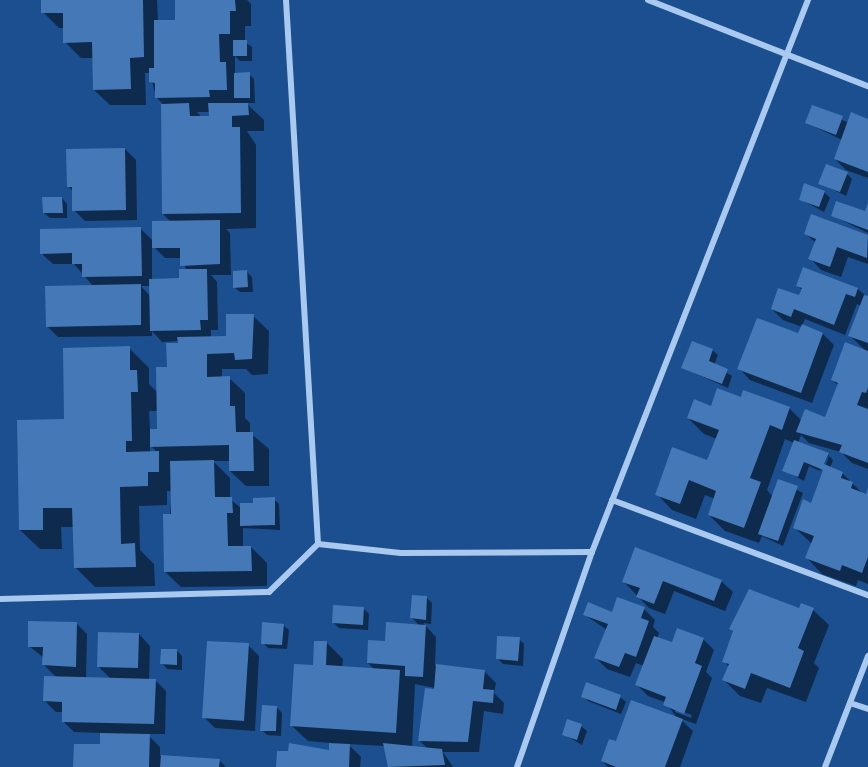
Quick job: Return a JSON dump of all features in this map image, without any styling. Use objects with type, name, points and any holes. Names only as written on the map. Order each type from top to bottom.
[{"type":"street","points":[[0,599],[269,592],[318,544],[286,0]]},
{"type":"street","points":[[648,0],[868,86]]},
{"type":"street","points":[[517,767],[592,552],[808,0]]},
{"type":"street","points":[[612,500],[868,594]]},
{"type":"street","points":[[318,544],[401,553],[592,552]]},
{"type":"street","points":[[825,767],[868,656]]},
{"type":"street","points":[[850,703],[868,709]]},
{"type":"building","points":[[41,0],[143,0],[144,57],[130,58],[131,89],[93,90],[92,42],[63,43],[63,13],[41,13]]},
{"type":"building","points":[[175,0],[235,0],[236,11],[230,11],[230,34],[219,34],[220,62],[226,62],[227,90],[209,90],[210,97],[155,98],[155,83],[149,82],[149,68],[154,68],[154,20],[175,20]]},
{"type":"building","points":[[233,40],[247,40],[247,56],[233,56]]},
{"type":"building","points":[[250,72],[250,98],[234,98],[234,73]]},
{"type":"building","points":[[189,103],[190,116],[209,116],[208,103],[248,103],[249,115],[232,116],[232,127],[240,127],[241,213],[162,214],[161,104]]},
{"type":"building","points":[[812,105],[843,116],[836,135],[805,123]]},
{"type":"building","points":[[851,112],[868,119],[868,172],[834,159]]},
{"type":"building","points":[[125,148],[126,210],[72,211],[72,187],[67,187],[66,149]]},
{"type":"building","points":[[826,164],[848,172],[840,192],[818,184]]},
{"type":"building","points":[[804,183],[825,191],[819,207],[799,200]]},
{"type":"building","points":[[42,197],[62,197],[63,213],[43,213]]},
{"type":"building","points":[[836,201],[865,211],[868,203],[868,230],[831,216]]},
{"type":"building","points":[[811,214],[868,235],[867,258],[837,247],[830,267],[808,259],[816,239],[804,234]]},
{"type":"building","points":[[220,220],[220,264],[180,266],[180,248],[152,248],[152,221]]},
{"type":"building","points":[[141,227],[142,276],[82,277],[82,264],[72,264],[72,253],[40,254],[40,229]]},
{"type":"building","points":[[803,267],[858,288],[855,297],[846,294],[834,325],[794,309],[791,317],[771,309],[778,288],[799,295],[802,288],[796,286]]},
{"type":"building","points":[[179,269],[207,269],[208,320],[200,320],[201,330],[150,331],[149,279],[179,278]]},
{"type":"building","points":[[247,270],[248,287],[233,288],[233,271]]},
{"type":"building","points":[[141,284],[141,325],[46,327],[45,286]]},
{"type":"building","points":[[864,295],[868,296],[868,343],[848,336]]},
{"type":"building","points":[[226,314],[254,314],[252,359],[235,360],[234,353],[207,354],[207,377],[230,376],[230,406],[235,406],[236,432],[253,432],[254,471],[229,471],[229,445],[150,447],[150,429],[157,429],[156,367],[167,367],[166,343],[178,343],[177,337],[226,336]]},
{"type":"building","points":[[757,318],[798,333],[802,324],[823,333],[801,393],[737,369]]},
{"type":"building","points":[[692,341],[713,349],[709,361],[728,369],[722,384],[681,368]]},
{"type":"building","points":[[845,342],[868,351],[868,388],[866,393],[862,392],[857,405],[868,409],[868,463],[839,452],[842,445],[796,432],[805,409],[825,417],[838,383],[831,380]]},
{"type":"building","points":[[130,346],[130,370],[137,370],[138,392],[131,392],[132,441],[126,441],[126,452],[159,451],[159,472],[148,472],[148,486],[120,487],[121,544],[135,543],[136,567],[74,568],[72,508],[43,508],[43,530],[19,530],[17,420],[64,419],[63,348]]},
{"type":"building","points":[[717,388],[741,397],[743,390],[790,407],[782,430],[770,425],[750,478],[761,482],[744,528],[708,515],[716,491],[689,480],[680,504],[655,495],[672,447],[707,460],[719,430],[687,418],[694,399],[711,406]]},
{"type":"building","points":[[794,440],[829,453],[824,464],[843,472],[841,478],[853,482],[851,488],[866,494],[868,488],[868,557],[862,573],[842,565],[840,571],[805,558],[814,536],[793,528],[803,499],[811,503],[823,470],[804,462],[798,477],[782,471]]},
{"type":"building","points":[[214,460],[215,497],[232,497],[233,513],[227,513],[228,546],[251,546],[252,571],[164,572],[163,514],[171,514],[170,461]]},
{"type":"building","points":[[778,479],[798,486],[778,541],[758,534]]},
{"type":"building","points":[[275,497],[275,525],[240,526],[240,503],[253,503],[253,498]]},
{"type":"building","points":[[635,547],[722,580],[714,601],[663,581],[654,604],[636,597],[640,588],[622,582]]},
{"type":"building","points":[[749,589],[799,608],[801,603],[814,608],[798,648],[804,651],[790,688],[751,673],[745,689],[722,680],[729,664],[722,662],[733,631],[729,629]]},
{"type":"building","points":[[412,595],[427,596],[426,620],[410,618]]},
{"type":"building","points":[[617,597],[645,607],[641,618],[649,621],[636,657],[625,653],[619,667],[594,658],[608,624],[583,615],[588,602],[612,612]]},
{"type":"building","points":[[333,605],[364,607],[363,625],[332,623]]},
{"type":"building","points":[[28,621],[77,622],[76,667],[42,665],[43,647],[28,647]]},
{"type":"building","points":[[262,622],[284,624],[282,645],[261,644]]},
{"type":"building","points":[[386,622],[426,625],[423,677],[405,676],[405,666],[367,663],[368,640],[385,641]]},
{"type":"building","points":[[677,628],[704,638],[695,663],[702,666],[684,714],[663,705],[666,697],[635,685],[654,636],[672,642]]},
{"type":"building","points":[[98,632],[139,633],[138,668],[97,667]]},
{"type":"building","points":[[497,636],[520,637],[518,661],[496,659]]},
{"type":"building","points":[[207,641],[249,643],[244,721],[202,718]]},
{"type":"building","points":[[314,641],[327,641],[326,665],[400,670],[396,733],[290,726],[294,664],[313,665]]},
{"type":"building","points":[[161,649],[177,649],[177,665],[160,664]]},
{"type":"building","points":[[436,664],[485,670],[483,689],[494,690],[493,703],[473,701],[468,742],[418,741],[425,688],[434,689]]},
{"type":"building","points":[[44,676],[156,679],[154,724],[62,722],[62,702],[43,701]]},
{"type":"building","points":[[586,682],[621,695],[616,710],[581,697]]},
{"type":"building","points":[[631,700],[683,719],[665,767],[616,767],[601,761],[609,739],[616,741]]},
{"type":"building","points":[[262,705],[277,706],[276,731],[260,731]]},
{"type":"building","points":[[567,719],[582,724],[577,740],[562,735]]},
{"type":"building","points":[[100,733],[150,734],[149,767],[73,767],[74,744],[100,744]]},
{"type":"building","points":[[289,743],[329,750],[329,743],[350,744],[349,767],[276,767],[277,751],[288,751]]},
{"type":"building","points":[[383,743],[442,749],[445,765],[388,767]]},
{"type":"building","points":[[161,755],[220,759],[219,767],[160,767]]}]
